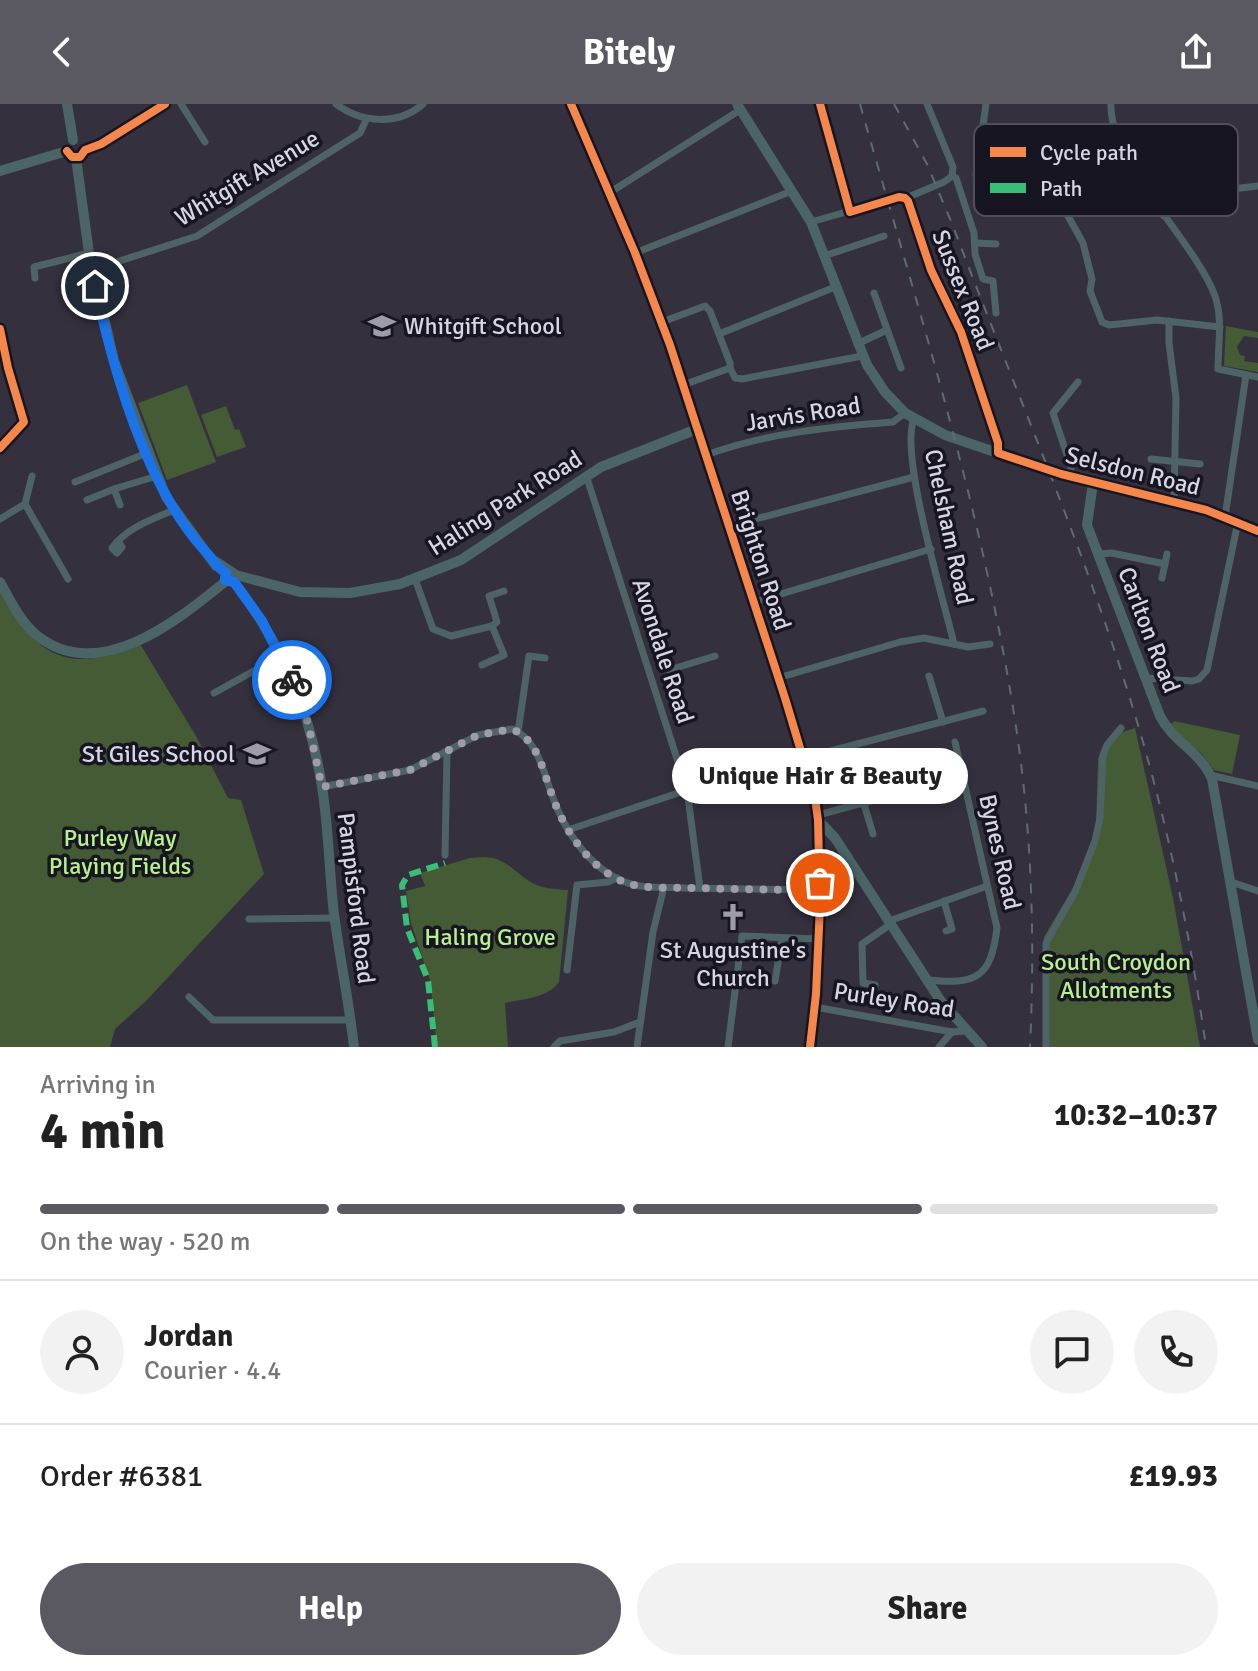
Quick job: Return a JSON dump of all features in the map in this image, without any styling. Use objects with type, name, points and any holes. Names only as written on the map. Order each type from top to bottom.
[{"type":"main road","name":"Brighton Road","points":[[571,104],[662,322],[804,758],[818,818],[820,890],[815,1007],[810,1047]]},
{"type":"street","points":[[67,104],[73,140],[80,141],[76,153]]},
{"type":"street","points":[[0,171],[101,144],[165,104]]},
{"type":"street","points":[[181,104],[205,142]]},
{"type":"street","points":[[336,104],[366,120],[409,114],[423,104]]},
{"type":"street","points":[[820,104],[850,212]]},
{"type":"street","points":[[811,222],[899,197],[906,198],[952,176],[953,167],[927,104]]},
{"type":"street","points":[[983,124],[986,104]]},
{"type":"street","points":[[1111,104],[1115,124]]},
{"type":"street","points":[[609,193],[739,107]]},
{"type":"street","name":"Selsdon Road","points":[[739,107],[811,222],[862,356],[880,386],[910,416],[945,435],[998,453],[1071,477],[1174,501],[1258,531]]},
{"type":"street","name":"Whitgift Avenue","points":[[92,270],[197,236],[360,133],[366,120]]},
{"type":"street","name":"Haling Park Road","points":[[76,153],[89,253],[111,353],[147,453],[174,510],[216,566],[230,576],[300,592],[332,594],[375,590],[415,579],[461,560],[586,475],[697,429]]},
{"type":"street","points":[[952,176],[956,178],[976,243],[975,254],[983,279],[993,281],[996,313]]},
{"type":"street","points":[[1238,188],[1258,186]]},
{"type":"street","points":[[635,253],[792,191]]},
{"type":"street","name":"Sussex Road","points":[[906,198],[931,270],[961,332],[998,443],[998,453]]},
{"type":"street","points":[[1068,216],[1083,243],[1092,279],[1090,291],[1100,320],[1109,325],[1146,320],[1220,327]]},
{"type":"street","points":[[1164,216],[1205,273],[1216,301],[1220,327],[1218,368],[1258,377]]},
{"type":"street","points":[[824,256],[884,236]]},
{"type":"street","points":[[976,243],[996,244]]},
{"type":"street","points":[[35,278],[34,267],[89,253]]},
{"type":"street","points":[[719,334],[835,287]]},
{"type":"street","points":[[874,293],[901,368]]},
{"type":"street","points":[[662,322],[705,306],[735,378],[862,356]]},
{"type":"street","points":[[1169,321],[1176,398],[1174,501]]},
{"type":"street","points":[[0,329],[24,422],[0,448]]},
{"type":"street","points":[[857,344],[887,330]]},
{"type":"street","points":[[683,385],[730,368]]},
{"type":"street","points":[[1225,517],[1246,375]]},
{"type":"street","points":[[1071,477],[1071,467],[1053,413],[1078,382]]},
{"type":"street","name":"Jarvis Road","points":[[706,455],[739,443],[787,432],[893,422],[910,416]]},
{"type":"street","name":"Chelsham Road","points":[[910,416],[914,477],[954,644]]},
{"type":"street","points":[[75,482],[147,453]]},
{"type":"street","points":[[1151,459],[1200,464]]},
{"type":"street","name":"Avondale Road","points":[[586,475],[687,790],[700,888]]},
{"type":"street","points":[[32,476],[25,504],[68,579]]},
{"type":"street","points":[[87,500],[157,476]]},
{"type":"street","points":[[729,526],[914,477]]},
{"type":"street","name":"Carlton Road","points":[[1093,483],[1087,518],[1145,678],[1168,731],[1199,758],[1210,775]]},
{"type":"street","points":[[114,489],[120,505]]},
{"type":"street","points":[[0,519],[25,504]]},
{"type":"street","points":[[118,541],[139,526],[174,510]]},
{"type":"street","points":[[1145,678],[1192,681],[1199,679],[1207,670],[1238,522]]},
{"type":"street","points":[[754,602],[931,549]]},
{"type":"street","points":[[1098,554],[1112,553],[1165,564]]},
{"type":"street","points":[[1162,578],[1167,554]]},
{"type":"street","points":[[0,582],[17,612],[35,634],[56,647],[90,654],[116,650],[137,641],[174,619],[230,576]]},
{"type":"street","name":"Pampisford Road","points":[[230,576],[281,656],[308,723],[322,787],[335,918],[354,1047]]},
{"type":"street","points":[[415,579],[433,629],[451,636],[497,622],[489,596],[504,591]]},
{"type":"street","points":[[247,600],[251,589],[260,583]]},
{"type":"street","points":[[482,665],[504,655],[492,626]]},
{"type":"street","points":[[778,678],[900,642],[924,638],[968,647],[990,644]]},
{"type":"street","points":[[214,693],[281,656]]},
{"type":"street","points":[[518,732],[529,656],[545,658]]},
{"type":"street","points":[[669,670],[715,656]]},
{"type":"street","points":[[929,676],[943,722]]},
{"type":"street","points":[[804,758],[983,711]]},
{"type":"street","points":[[1046,1047],[1046,943],[1075,892],[1095,841],[1100,818],[1103,755],[1121,728]]},
{"type":"street","points":[[322,787],[404,771],[484,733],[508,729],[518,732],[536,751],[568,830],[595,863],[617,878],[632,884],[664,887],[820,890]]},
{"type":"street","name":"Bynes Road","points":[[928,980],[954,983],[975,977],[993,958],[997,928],[955,742]]},
{"type":"street","points":[[445,855],[447,752]]},
{"type":"street","points":[[1258,786],[1210,775],[1258,1040]]},
{"type":"street","name":"Bynes Road","points":[[818,818],[963,776]]},
{"type":"street","points":[[568,830],[687,790]]},
{"type":"street","points":[[864,804],[873,834]]},
{"type":"street","points":[[818,818],[835,838],[940,1000],[982,1047]]},
{"type":"street","points":[[818,835],[835,838]]},
{"type":"street","points":[[567,970],[577,885],[603,883],[617,878]]},
{"type":"street","points":[[1231,882],[1258,891]]},
{"type":"street","points":[[875,985],[863,983],[862,944],[890,923],[987,886]]},
{"type":"street","points":[[637,1047],[653,932],[664,887]]},
{"type":"street","points":[[944,901],[952,929],[946,931]]},
{"type":"street","points":[[249,919],[335,918]]},
{"type":"street","points":[[728,1047],[742,936],[819,939]]},
{"type":"street","points":[[775,981],[782,938]]},
{"type":"street","points":[[189,997],[213,1020],[351,1020]]},
{"type":"street","name":"Purley Road","points":[[815,1007],[952,1032],[966,1031]]},
{"type":"street","points":[[554,1047],[560,1041],[614,1032],[640,1022]]},
{"type":"street","points":[[939,1047],[952,1032]]},
{"type":"green space","points":[[1226,326],[1258,332],[1258,338],[1244,336],[1237,347],[1240,355],[1245,356],[1244,361],[1258,363],[1258,372],[1224,366]]},
{"type":"green space","points":[[187,385],[216,462],[167,480],[138,403]]},
{"type":"green space","points":[[226,406],[235,430],[239,429],[246,447],[217,457],[201,415]]},
{"type":"green space","name":"Purley Way Playing Fields","points":[[0,590],[33,638],[58,655],[99,658],[140,644],[196,736],[228,798],[241,800],[264,874],[146,1001],[115,1029],[110,1047],[0,1047]]},
{"type":"green space","points":[[1174,721],[1240,735],[1232,774],[1214,770],[1169,723]]},
{"type":"green space","name":"South Croydon Allotments","points":[[1135,728],[1173,898],[1200,1047],[1043,1047],[1044,937],[1077,881],[1096,828],[1098,758],[1113,735]]},
{"type":"green space","name":"Haling Grove","points":[[483,857],[503,862],[538,886],[568,890],[559,982],[542,995],[505,1003],[508,1047],[437,1047],[430,980],[411,923],[406,891],[425,886],[420,873]]},
{"type":"railway","points":[[860,104],[948,413],[1002,648],[1016,727],[1029,846],[1032,926],[1030,1047]]},
{"type":"railway","points":[[894,104],[927,164],[953,226],[1072,530],[1115,653],[1168,838],[1206,1047]]},
{"type":"marked path","points":[[435,1047],[428,980],[407,928],[402,885],[408,875],[445,863]]},
{"type":"cycle path","points":[[67,151],[72,157],[80,157],[85,150],[101,144],[165,104]]},
{"type":"cycle path","points":[[571,104],[635,253],[670,345],[815,798],[820,905],[810,1047]]},
{"type":"cycle path","points":[[820,104],[850,212],[899,197],[908,201],[931,270],[961,332],[998,443],[998,453],[1061,474],[1206,510],[1258,531]]},
{"type":"cycle path","points":[[0,329],[24,422],[0,448]]},
{"type":"way so far","points":[[292,680],[308,723],[322,787],[410,770],[478,735],[512,729],[526,738],[536,751],[557,809],[571,834],[595,863],[626,882],[664,887],[820,890],[820,883]]},
{"type":"place","name":"Whitgift School","points":[[382,326]]},
{"type":"place","name":"St Giles School","points":[[257,754]]},
{"type":"place","name":"Unique Hair & Beauty","points":[[820,883]]},
{"type":"place","name":"St Augustine's Church","points":[[733,917]]},
{"type":"route","points":[[95,286],[114,361],[166,497],[192,536],[216,566],[226,573],[225,580],[234,582],[254,609],[292,680]]}]
